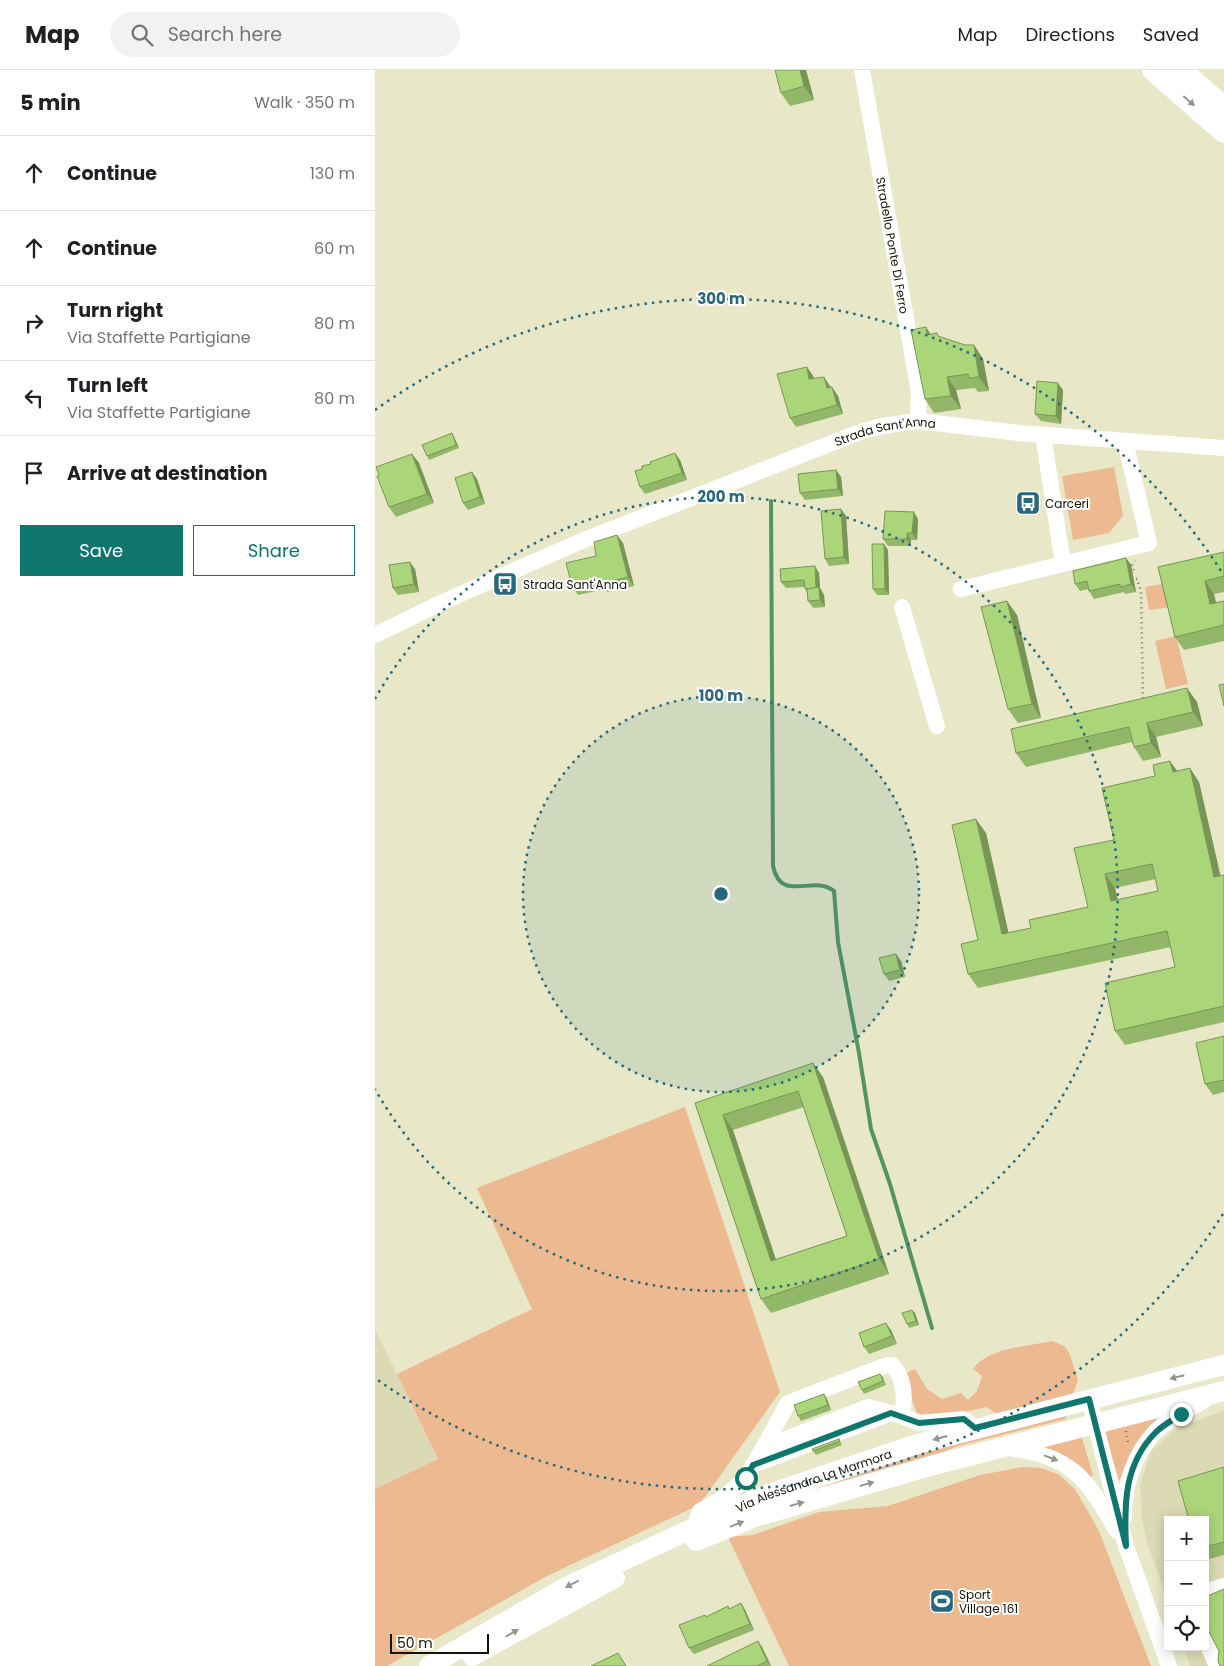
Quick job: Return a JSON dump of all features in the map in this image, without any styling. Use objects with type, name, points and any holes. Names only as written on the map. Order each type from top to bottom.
[{"type":"highway","points":[[1153,70],[1224,132]]},
{"type":"highway","points":[[1181,70],[1224,108]]},
{"type":"main road","name":"Via Alessandro La Marmora","points":[[429,1666],[569,1586],[763,1496],[913,1445],[1224,1365]]},
{"type":"main road","name":"Via Alessandro La Marmora","points":[[455,1666],[623,1573],[703,1537],[773,1511],[930,1466],[1220,1392]]},
{"type":"street","name":"Stradello Ponte Di Ferro","points":[[863,70],[919,392],[918,421]]},
{"type":"street","name":"Strada Sant'Anna","points":[[375,636],[445,602],[579,542],[860,432],[882,426],[918,421],[1043,435],[1224,448]]},
{"type":"street","points":[[1043,435],[1063,564]]},
{"type":"street","points":[[961,589],[1149,543],[1125,441]]},
{"type":"street","points":[[902,607],[937,726]]},
{"type":"street","points":[[695,1526],[700,1511],[725,1497],[746,1478],[753,1465],[788,1403],[887,1365],[892,1365],[896,1369],[905,1396],[897,1414],[753,1465]]},
{"type":"street","points":[[1126,1546],[1124,1504],[1139,1452],[1156,1431],[1220,1392]]},
{"type":"street","points":[[1089,1399],[1126,1546],[1169,1666]]},
{"type":"street","points":[[763,1448],[868,1407],[897,1414],[919,1423],[964,1419],[975,1428]]},
{"type":"street","points":[[1004,1448],[1048,1456],[1076,1472],[1087,1482],[1126,1546]]},
{"type":"street","points":[[1209,1591],[1224,1586]]},
{"type":"street","points":[[1209,1647],[1217,1666]]},
{"type":"path","points":[[1132,572],[1129,573],[1131,580],[1137,580],[1141,592],[1143,704]]},
{"type":"shaded area","points":[[1114,467],[1123,516],[1109,533],[1073,540],[1062,476]]},
{"type":"shaded area","points":[[1167,583],[1171,607],[1149,610],[1145,587]]},
{"type":"shaded area","points":[[1176,636],[1188,684],[1166,689],[1155,641]]},
{"type":"shaded area","points":[[685,1107],[780,1392],[699,1505],[549,1575],[387,1666],[375,1666],[375,1489],[438,1459],[397,1374],[532,1309],[477,1188]]},
{"type":"shaded area","points":[[375,1329],[438,1459],[375,1489]]},
{"type":"shaded area","points":[[1052,1341],[1064,1346],[1069,1352],[1078,1380],[1074,1392],[1066,1397],[999,1415],[986,1407],[958,1414],[918,1418],[904,1374],[915,1369],[927,1389],[942,1399],[961,1393],[968,1400],[977,1391],[982,1376],[973,1369],[988,1356],[1009,1349]]},
{"type":"shaded area","points":[[1224,1411],[1224,1666],[1190,1666],[1185,1651],[1209,1651],[1209,1516],[1164,1516],[1164,1590],[1147,1542],[1142,1520],[1140,1485],[1151,1451],[1178,1427]]},
{"type":"shaded area","points":[[1066,1415],[1066,1419],[958,1446],[914,1463],[805,1494],[803,1490],[882,1462]]},
{"type":"shaded area","points":[[1165,1415],[1122,1478],[1119,1480],[1104,1431]]},
{"type":"shaded area","points":[[1081,1435],[1093,1475],[1091,1477],[1037,1448]]},
{"type":"shaded area","name":"Sport Village 161","points":[[1023,1467],[1041,1468],[1058,1474],[1075,1489],[1099,1531],[1151,1666],[789,1666],[728,1537],[753,1535],[819,1512],[888,1506],[980,1475]]},
{"type":"building","points":[[775,70],[800,70],[804,86],[781,93]]},
{"type":"building","points":[[926,327],[927,335],[937,333],[938,336],[965,345],[974,345],[979,377],[969,378],[968,374],[947,377],[951,396],[925,399],[911,330]]},
{"type":"building","points":[[807,367],[809,379],[824,377],[827,388],[832,387],[837,405],[790,418],[777,374]]},
{"type":"building","points":[[1037,381],[1058,383],[1056,416],[1035,414]]},
{"type":"building","points":[[452,433],[456,445],[427,456],[422,445]]},
{"type":"building","points":[[675,453],[682,473],[640,487],[635,471],[642,469],[642,466],[651,464],[650,462]]},
{"type":"building","points":[[412,454],[427,494],[389,507],[377,476],[379,475],[376,467]]},
{"type":"building","points":[[836,470],[838,489],[800,493],[798,474]]},
{"type":"building","points":[[472,472],[480,497],[463,503],[455,478]]},
{"type":"building","points":[[841,509],[844,557],[825,559],[821,511]]},
{"type":"building","points":[[885,511],[914,512],[912,533],[907,533],[907,539],[883,539]]},
{"type":"building","points":[[617,535],[628,577],[601,584],[600,581],[572,586],[566,563],[596,556],[594,542]]},
{"type":"building","points":[[872,544],[884,544],[885,589],[873,589]]},
{"type":"building","points":[[1224,552],[1224,576],[1205,581],[1210,604],[1224,601],[1224,625],[1175,637],[1158,567]]},
{"type":"building","points":[[1126,558],[1131,584],[1120,587],[1120,584],[1089,591],[1087,581],[1075,584],[1073,571]]},
{"type":"building","points":[[410,562],[414,584],[393,588],[389,565]]},
{"type":"building","points":[[815,566],[816,588],[805,589],[804,580],[781,582],[780,569]]},
{"type":"building","points":[[819,587],[820,600],[808,601],[807,589]]},
{"type":"building","points":[[1007,601],[1032,704],[1008,709],[981,607]]},
{"type":"building","points":[[1224,684],[1224,706],[1219,685]]},
{"type":"building","points":[[1187,688],[1193,712],[1147,723],[1151,743],[1134,747],[1129,727],[1016,753],[1011,729]]},
{"type":"building","points":[[1170,761],[1173,772],[1190,768],[1214,877],[1224,875],[1224,1006],[1115,1031],[1105,983],[1175,967],[1167,931],[968,974],[961,944],[978,940],[952,825],[976,819],[1002,934],[1031,928],[1029,920],[1088,907],[1074,848],[1114,840],[1102,788],[1155,776],[1153,765]],"holes":[[[1152,864],[1158,891],[1111,901],[1105,874]]]},
{"type":"building","points":[[896,954],[900,970],[884,974],[879,958]]},
{"type":"building","points":[[1224,1036],[1224,1080],[1205,1084],[1196,1043]]},
{"type":"building","points":[[813,1063],[879,1259],[761,1299],[695,1103]],"holes":[[[798,1091],[847,1236],[771,1261],[723,1115]]]},
{"type":"building","points":[[912,1310],[916,1321],[907,1324],[902,1313]]},
{"type":"building","points":[[886,1323],[892,1336],[864,1347],[859,1333]]},
{"type":"building","points":[[880,1374],[883,1381],[862,1390],[858,1382]]},
{"type":"building","points":[[824,1394],[828,1405],[798,1416],[794,1405]]},
{"type":"building","points":[[839,1439],[840,1441],[813,1451],[812,1449]]},
{"type":"building","points":[[1224,1467],[1224,1542],[1209,1546],[1209,1516],[1188,1516],[1178,1481]]},
{"type":"building","points":[[1224,1589],[1224,1666],[1220,1666],[1218,1661],[1219,1651],[1209,1632],[1209,1595]]},
{"type":"building","points":[[741,1603],[750,1624],[689,1648],[679,1625],[705,1615],[706,1617],[728,1606],[729,1609]]},
{"type":"building","points":[[758,1641],[767,1661],[757,1666],[707,1666]]},
{"type":"building","points":[[618,1653],[626,1666],[591,1666]]},
{"type":"waterway","points":[[771,501],[773,866],[777,877],[783,884],[790,886],[817,885],[834,891],[838,942],[871,1129],[890,1184],[932,1328]]},
{"type":"place","name":"Carceri","points":[[1028,503]]},
{"type":"place","name":"Strada Sant'Anna","points":[[505,584]]},
{"type":"place","name":"Sport Village 161","points":[[942,1601]]},
{"type":"route","points":[[746,1478],[753,1465],[891,1413],[919,1423],[964,1419],[975,1428],[1089,1399],[1126,1546],[1124,1504],[1129,1481],[1139,1452],[1156,1431],[1181,1414]]}]
